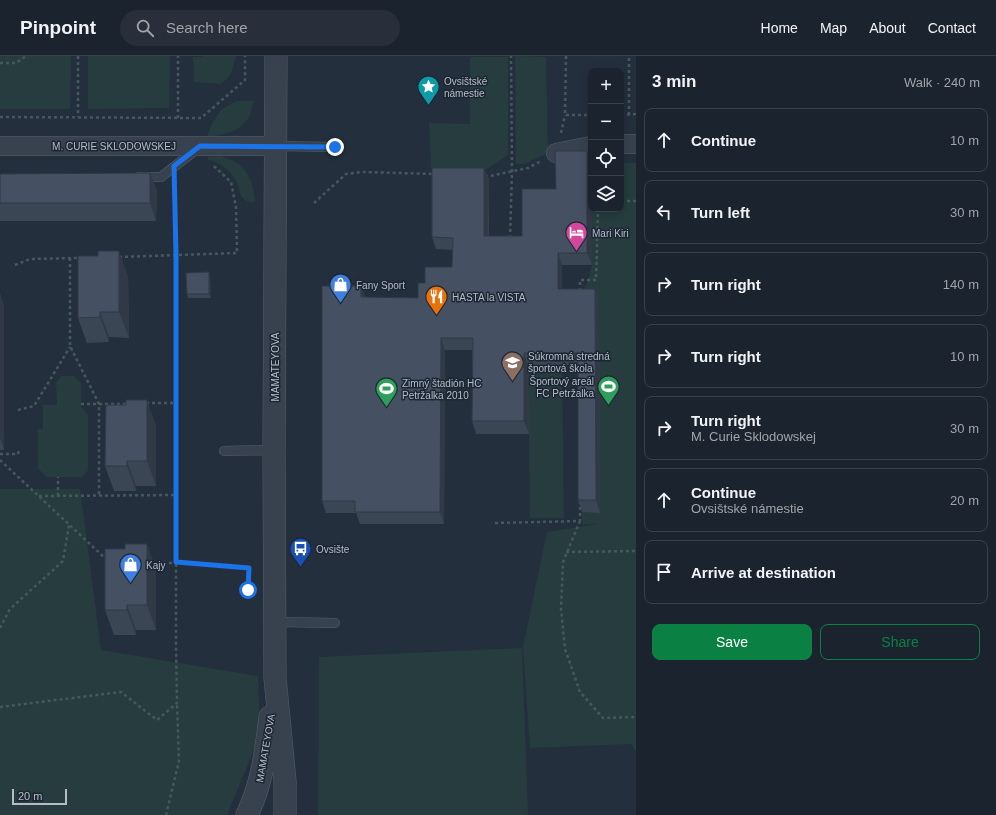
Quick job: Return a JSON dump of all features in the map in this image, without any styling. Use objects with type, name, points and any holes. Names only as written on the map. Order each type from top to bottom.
[{"type":"street","name":"MAMATEYOVA","points":[[247,815],[256,794],[264,762],[275,678],[276,622],[274,450],[276,56]]},
{"type":"street","points":[[624,144],[636,144]]},
{"type":"street","name":"M. CURIE SKLODOWSKEJ","points":[[0,146],[275,146]]},
{"type":"street","points":[[556,153],[588,147]]},
{"type":"street","name":"MAMATEYOVA","points":[[275,678],[285,782],[285,815]]},
{"type":"lane","points":[[130,177],[161,177],[200,146]]},
{"type":"lane","points":[[275,146],[335,147]]},
{"type":"lane","points":[[224,451],[274,450]]},
{"type":"lane","points":[[276,622],[335,623]]},
{"type":"path","points":[[0,63],[16,63],[26,56]]},
{"type":"path","points":[[78,56],[78,117]]},
{"type":"path","points":[[178,56],[178,118]]},
{"type":"path","points":[[0,117],[201,118],[245,80],[245,56]]},
{"type":"path","points":[[510,241],[512,171],[511,56]]},
{"type":"path","points":[[566,56],[565,115],[588,115]]},
{"type":"path","points":[[629,56],[629,115]]},
{"type":"path","points":[[624,115],[636,114]]},
{"type":"path","points":[[478,176],[486,177],[528,168],[556,153]]},
{"type":"path","points":[[116,257],[237,253],[236,207],[231,182],[215,167],[207,165]]},
{"type":"path","points":[[166,815],[179,761],[177,704],[176,255],[174,166]]},
{"type":"path","points":[[314,203],[346,174],[362,172],[440,175]]},
{"type":"path","points":[[624,201],[636,201]]},
{"type":"path","points":[[580,296],[580,280],[596,280],[598,212]]},
{"type":"path","points":[[70,258],[70,346],[99,404],[99,496]]},
{"type":"path","points":[[15,265],[30,259],[85,258]]},
{"type":"path","points":[[18,410],[34,406],[70,346]]},
{"type":"path","points":[[145,403],[176,403]]},
{"type":"path","points":[[81,404],[130,404]]},
{"type":"path","points":[[0,454],[18,454],[19,449]]},
{"type":"path","points":[[0,460],[110,563]]},
{"type":"path","points":[[58,477],[58,496]]},
{"type":"path","points":[[39,496],[176,495]]},
{"type":"path","points":[[580,498],[580,521],[566,552],[564,562],[561,609],[565,649],[580,692],[603,718],[636,717]]},
{"type":"path","points":[[495,523],[580,521]]},
{"type":"path","points":[[0,628],[10,610],[62,562],[69,524]]},
{"type":"path","points":[[566,552],[636,551]]},
{"type":"path","points":[[147,563],[176,562],[249,568],[248,590]]},
{"type":"path","points":[[0,707],[122,692],[158,720],[177,704]]},
{"type":"green space","points":[[0,56],[71,56],[70,109],[0,109]]},
{"type":"green space","points":[[88,56],[170,56],[169,108],[88,109]]},
{"type":"green space","points":[[236,56],[231,74],[221,84],[194,82],[193,57]]},
{"type":"green space","points":[[515,56],[546,57],[548,153],[524,164],[516,164]]},
{"type":"green space","points":[[470,57],[508,57],[508,155],[485,170],[431,168],[429,123],[470,124]]},
{"type":"green space","points":[[236,101],[254,101],[246,122],[231,132],[207,137],[212,123],[222,109]]},
{"type":"green space","points":[[220,156],[233,161],[244,169],[250,179],[254,191],[255,202],[245,200],[237,183],[229,171],[222,165],[208,160],[207,157]]},
{"type":"green space","points":[[624,163],[636,163],[636,752],[631,744],[530,748],[523,647],[547,532],[598,524],[582,524],[582,301],[592,265],[592,212],[624,212]]},
{"type":"green space","points":[[528,365],[562,365],[564,518],[530,518]]},
{"type":"green space","points":[[61,376],[74,376],[81,383],[81,406],[88,415],[88,470],[82,477],[46,477],[38,468],[38,429],[43,429],[43,405],[57,405],[56,383]]},
{"type":"green space","points":[[0,489],[80,489],[101,650],[258,676],[260,735],[227,815],[0,815]]},
{"type":"green space","points":[[522,648],[528,815],[318,815],[319,657]]},
{"type":"building","points":[[555,151],[587,151],[587,253],[558,253],[558,289],[595,289],[596,500],[578,500],[578,353],[524,353],[524,421],[472,421],[473,338],[441,338],[440,512],[355,512],[355,501],[322,501],[322,286],[361,286],[361,297],[418,298],[418,283],[425,283],[425,267],[452,267],[453,238],[432,237],[432,168],[484,168],[484,236],[522,236],[522,189],[556,189]]},
{"type":"building","points":[[150,173],[150,203],[0,203],[0,174]]},
{"type":"building","points":[[98,251],[119,251],[119,312],[100,312],[100,317],[78,318],[78,256],[98,256]]},
{"type":"building","points":[[209,272],[209,294],[187,294],[186,273]]},
{"type":"building","points":[[126,400],[147,400],[147,461],[127,461],[127,466],[105,466],[106,405],[126,405]]},
{"type":"building","points":[[125,544],[147,544],[147,605],[127,605],[127,610],[105,610],[105,549],[125,549]]},
{"type":"place","name":"Ovsištské námestie","points":[[428,106]]},
{"type":"place","name":"Mari Kiri","points":[[576,252]]},
{"type":"place","name":"Fany Sport","points":[[341,304]]},
{"type":"place","name":"HASTA la VISTA","points":[[437,316]]},
{"type":"place","name":"Súkromná stredná športová škola","points":[[512,382]]},
{"type":"place","name":"Športový areál FC Petržalka","points":[[609,406]]},
{"type":"place","name":"Zimný štadión HC Petržalka 2010","points":[[386,408]]},
{"type":"place","name":"Ovsište","points":[[301,568]]},
{"type":"place","name":"Kajy","points":[[130,584]]},
{"type":"route","points":[[248,590],[249,568],[176,562],[176,255],[174,166],[200,146],[335,147]]}]
